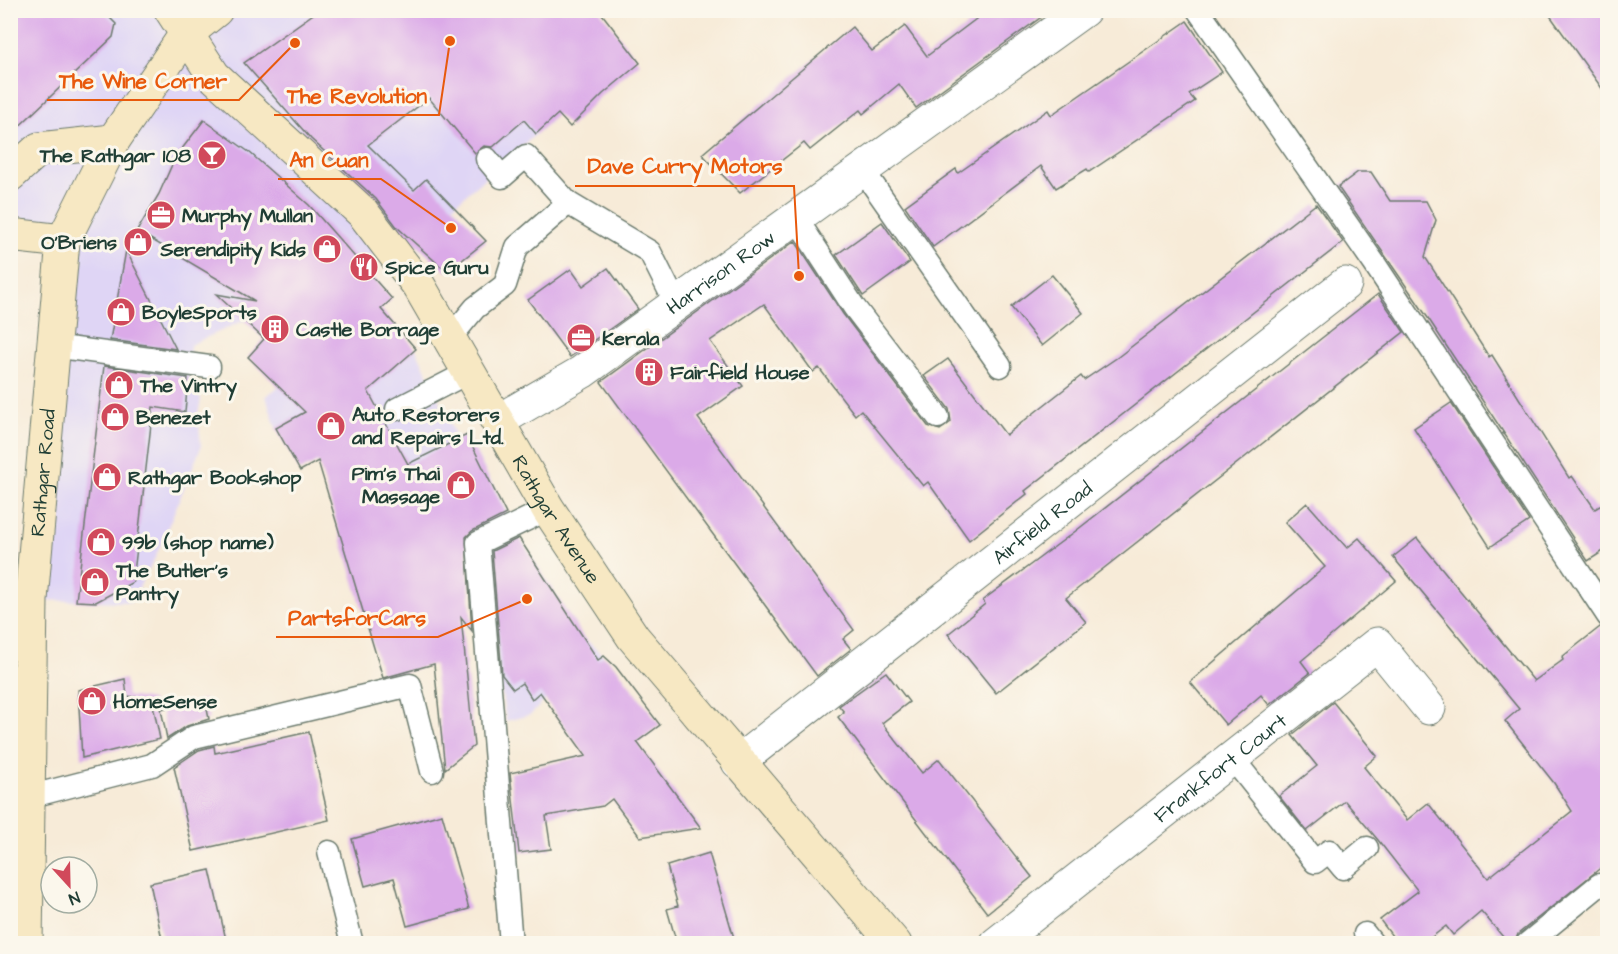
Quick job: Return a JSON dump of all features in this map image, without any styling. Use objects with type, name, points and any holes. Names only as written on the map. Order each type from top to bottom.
[{"type":"street","name":"Rathgar Road","points":[[26,944],[31,600],[63,241],[113,141],[179,22],[216,10]]},
{"type":"street","name":"Harrison Row","points":[[498,421],[582,372],[1084,10]]},
{"type":"street","name":"Rathgar Avenue","points":[[179,22],[214,76],[363,213],[407,268],[548,508],[633,637],[896,944]]},
{"type":"street","points":[[10,175],[39,148],[113,141]]},
{"type":"street","points":[[10,236],[63,241]]},
{"type":"street","name":"Airfield Road","points":[[738,762],[1345,284]]},
{"type":"street","name":"Frankfort Court","points":[[996,944],[1377,644],[1429,708]]},
{"type":"lane","points":[[1198,10],[1374,263],[1608,616]]},
{"type":"lane","points":[[487,159],[502,177],[526,156],[568,203],[650,252],[676,304]]},
{"type":"lane","points":[[862,170],[1000,366]]},
{"type":"lane","points":[[450,338],[475,308],[505,285],[517,247],[568,203]]},
{"type":"lane","points":[[796,218],[854,307],[938,417]]},
{"type":"lane","points":[[53,346],[208,367]]},
{"type":"lane","points":[[397,409],[470,372]]},
{"type":"lane","points":[[511,944],[478,543],[548,508]]},
{"type":"lane","points":[[28,797],[152,765],[194,737],[410,685],[432,771]]},
{"type":"lane","points":[[1233,759],[1315,862],[1329,851],[1343,868],[1367,848]]},
{"type":"lane","points":[[329,852],[352,944]]},
{"type":"lane","points":[[1527,944],[1599,885]]},
{"type":"shaded area","points":[[11,11],[444,11],[551,121],[453,206],[486,241],[447,272],[414,243],[366,257],[339,286],[245,320],[190,345],[188,374],[201,399],[198,414],[201,447],[156,556],[131,602],[31,600],[63,242],[11,211]]},
{"type":"shaded area","points":[[350,336],[384,377],[416,349],[457,439],[467,435],[520,538],[584,638],[604,656],[553,693],[530,715],[506,721],[498,668],[492,553],[480,531],[423,547],[318,462],[300,471],[276,428],[266,396]]},
{"type":"building","points":[[10,10],[102,10],[116,24],[113,37],[10,135]]},
{"type":"building","points":[[319,10],[599,10],[640,63],[603,94],[570,127],[558,114],[536,134],[524,120],[493,147],[484,146],[475,153],[429,98],[368,145],[414,190],[426,179],[486,241],[447,272],[397,227],[376,199],[311,139],[244,63]]},
{"type":"building","points":[[988,10],[1051,10],[916,108],[899,84],[863,114],[860,110],[810,150],[804,143],[740,193],[702,154],[852,27],[872,51],[905,26],[927,56]]},
{"type":"building","points":[[1546,10],[1608,10],[1608,97],[1564,35]]},
{"type":"building","points":[[1187,21],[1222,72],[1189,94],[1195,101],[1089,172],[1087,169],[1056,188],[1041,166],[933,247],[905,206],[956,169],[958,173],[1048,110],[1051,115]]},
{"type":"building","points":[[204,120],[249,152],[309,205],[392,299],[381,309],[416,349],[368,391],[408,464],[467,435],[506,514],[472,531],[466,537],[472,631],[461,617],[474,746],[445,769],[434,664],[383,678],[318,461],[300,471],[276,428],[305,412],[248,357],[264,339],[216,294],[255,301],[137,231],[159,194],[175,158]]},
{"type":"building","points":[[1358,172],[1371,172],[1390,201],[1426,201],[1436,220],[1425,257],[1489,357],[1492,355],[1569,478],[1572,476],[1595,509],[1608,501],[1608,548],[1588,561],[1428,318],[1338,187]]},
{"type":"building","points":[[1316,204],[1343,242],[1025,491],[1027,494],[969,540],[928,482],[923,486],[861,410],[855,415],[819,368],[813,372],[764,304],[710,341],[743,386],[698,418],[854,630],[843,639],[851,649],[817,676],[601,382],[795,241],[843,314],[928,426],[940,430],[951,422],[949,409],[924,376],[948,359],[1006,435],[1081,376],[1084,380],[1118,357]]},
{"type":"building","points":[[882,222],[910,262],[863,296],[836,255]]},
{"type":"building","points":[[126,250],[176,349],[110,340]]},
{"type":"building","name":"Kerala","points":[[608,268],[638,309],[570,357],[528,300],[571,269],[583,286]]},
{"type":"building","points":[[1052,275],[1083,313],[1042,346],[1011,307]]},
{"type":"building","points":[[1378,294],[1404,332],[1066,598],[1086,622],[996,693],[948,634],[985,604],[983,600],[1077,530]]},
{"type":"building","points":[[104,366],[188,378],[185,412],[153,407],[133,582],[96,602],[76,601]]},
{"type":"building","points":[[1451,403],[1529,521],[1490,547],[1414,428]]},
{"type":"building","points":[[1307,503],[1347,548],[1359,538],[1396,581],[1301,661],[1310,673],[1269,705],[1261,695],[1226,725],[1190,682],[1325,567],[1285,522]]},
{"type":"building","points":[[519,538],[598,660],[604,656],[616,667],[660,725],[637,742],[701,828],[640,837],[612,799],[603,806],[546,816],[551,849],[519,853],[510,773],[586,756],[540,692],[532,699],[522,683],[513,689],[502,675],[492,551]]},
{"type":"building","points":[[1417,538],[1534,681],[1563,660],[1562,657],[1600,627],[1608,629],[1608,862],[1518,934],[1514,944],[1509,944],[1481,911],[1453,935],[1446,926],[1423,944],[1398,944],[1380,920],[1418,891],[1378,840],[1345,801],[1307,831],[1279,796],[1317,766],[1292,735],[1333,702],[1377,756],[1364,767],[1407,820],[1428,803],[1488,878],[1572,811],[1554,783],[1505,721],[1519,709],[1393,557]]},
{"type":"building","points":[[886,672],[909,702],[882,723],[922,773],[939,759],[1032,877],[987,913],[838,717],[844,712],[839,706]]},
{"type":"building","points":[[125,679],[127,696],[152,700],[160,739],[82,758],[78,690]]},
{"type":"building","points":[[205,699],[209,719],[187,726],[167,739],[161,709]]},
{"type":"building","points":[[309,732],[329,820],[193,851],[174,767],[199,750],[214,746],[215,753]]},
{"type":"building","points":[[442,814],[469,909],[407,926],[394,878],[365,886],[352,839]]},
{"type":"building","points":[[709,853],[734,938],[716,944],[677,944],[667,909],[678,906],[667,866]]},
{"type":"building","points":[[210,870],[227,944],[163,944],[150,883]]},
{"type":"place","name":"The Revolution","points":[[450,41]]},
{"type":"place","name":"The Wine Corner","points":[[295,43]]},
{"type":"place","name":"The Rathgar 108","points":[[212,155]]},
{"type":"place","name":"Murphy Mullan","points":[[161,215]]},
{"type":"place","name":"An Cuan","points":[[451,228]]},
{"type":"place","name":"O'Briens","points":[[138,242]]},
{"type":"place","name":"Serendipity Kids","points":[[327,249]]},
{"type":"place","name":"Spice Guru","points":[[364,267]]},
{"type":"place","name":"Dave Curry Motors","points":[[799,276]]},
{"type":"place","name":"BoyleSports","points":[[121,312]]},
{"type":"place","name":"Castle Borrage","points":[[275,329]]},
{"type":"place","name":"Kerala","points":[[581,338]]},
{"type":"place","name":"Fairfield House","points":[[649,372]]},
{"type":"place","name":"The Vintry","points":[[119,385]]},
{"type":"place","name":"Benezet","points":[[115,417]]},
{"type":"place","name":"Auto Restorers and Repairs Ltd.","points":[[331,426]]},
{"type":"place","name":"Rathgar Bookshop","points":[[107,477]]},
{"type":"place","name":"Pim's Thai Massage","points":[[461,485]]},
{"type":"place","name":"99b (shop name)","points":[[101,542]]},
{"type":"place","name":"The Butler's Pantry","points":[[95,582]]},
{"type":"place","name":"PartsforCars","points":[[527,599]]},
{"type":"place","name":"HomeSense","points":[[92,701]]}]
